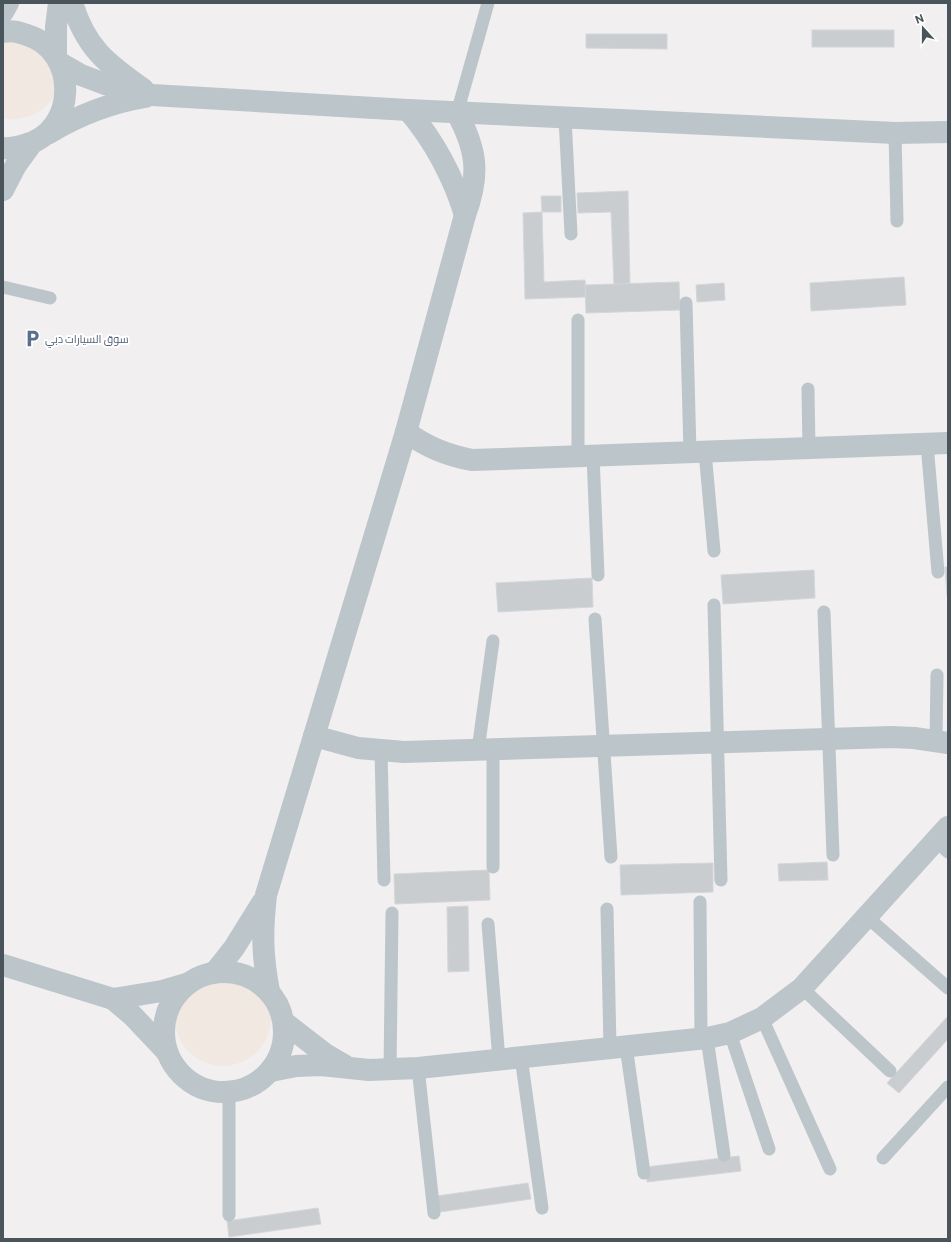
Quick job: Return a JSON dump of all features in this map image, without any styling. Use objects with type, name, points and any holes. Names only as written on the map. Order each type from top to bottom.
[{"type":"street","points":[[3,12],[8,3]]},
{"type":"street","points":[[3,190],[16,165],[58,120],[66,101],[66,82],[58,59],[56,26],[59,3]]},
{"type":"street","points":[[72,3],[78,21],[90,44],[108,63],[152,95]]},
{"type":"street","points":[[3,32],[12,30],[36,38],[58,59],[81,75],[105,84],[152,95],[457,113],[895,133],[948,132]]},
{"type":"street","points":[[3,148],[8,149],[39,139],[70,120],[96,108],[124,100],[152,95]]},
{"type":"street","points":[[408,110],[421,126],[443,159],[459,196],[465,215]]},
{"type":"street","points":[[269,991],[263,959],[262,927],[266,895],[406,432],[465,215],[472,195],[476,173],[474,152],[470,138],[457,113]]},
{"type":"street","points":[[406,432],[426,446],[448,455],[472,460],[937,444]]},
{"type":"street","points":[[314,736],[358,748],[381,751],[486,750],[892,737],[942,742]]},
{"type":"street","points":[[271,1071],[296,1066],[321,1065],[347,1066],[369,1070],[418,1068],[704,1038],[730,1032],[762,1018],[802,988],[866,916],[944,840]]},
{"type":"street","points":[[215,972],[239,942],[266,895]]},
{"type":"street","points":[[3,965],[113,999],[132,1015],[166,1052],[176,1069],[191,1083],[209,1091],[228,1092],[252,1086],[271,1071],[283,1048],[284,1023],[279,1006],[269,991],[254,979],[235,972],[215,972],[186,984],[162,991],[113,999]]},
{"type":"street","points":[[166,1052],[163,1033],[166,1015],[174,998],[186,984]]},
{"type":"street","points":[[284,1023],[320,1050],[347,1066]]},
{"type":"lane","points":[[457,113],[488,3]]},
{"type":"lane","points":[[565,118],[571,234]]},
{"type":"lane","points":[[895,133],[897,221]]},
{"type":"lane","points":[[3,287],[50,298]]},
{"type":"lane","points":[[686,303],[697,452],[714,551]]},
{"type":"lane","points":[[578,320],[585,456],[598,575]]},
{"type":"lane","points":[[808,389],[809,448]]},
{"type":"lane","points":[[937,444],[938,572]]},
{"type":"lane","points":[[714,605],[721,880]]},
{"type":"lane","points":[[824,612],[833,855]]},
{"type":"lane","points":[[595,619],[611,857]]},
{"type":"lane","points":[[493,640],[486,750],[493,867]]},
{"type":"lane","points":[[937,675],[942,742]]},
{"type":"lane","points":[[381,751],[384,880]]},
{"type":"lane","points":[[700,902],[704,1038],[724,1155]]},
{"type":"lane","points":[[607,909],[618,1047],[644,1174]]},
{"type":"lane","points":[[390,1070],[392,913]]},
{"type":"lane","points":[[866,916],[948,988]]},
{"type":"lane","points":[[488,924],[499,1060]]},
{"type":"lane","points":[[802,988],[890,1071]]},
{"type":"lane","points":[[762,1018],[830,1169]]},
{"type":"lane","points":[[730,1032],[769,1150]]},
{"type":"lane","points":[[521,1057],[542,1208]]},
{"type":"lane","points":[[418,1068],[434,1214]]},
{"type":"lane","points":[[883,1158],[948,1087]]},
{"type":"lane","points":[[228,1092],[229,1215]]},
{"type":"sand","points":[[3,29],[51,47],[56,86],[53,97],[49,104],[35,114],[18,119],[3,118]]},
{"type":"sand","points":[[223,970],[241,974],[250,978],[257,984],[263,991],[267,1000],[271,1018],[267,1036],[263,1045],[257,1052],[250,1058],[241,1062],[223,1066],[205,1062],[196,1058],[189,1052],[183,1045],[179,1036],[175,1018],[179,1000],[183,991],[189,984],[196,978],[205,974]]},
{"type":"building","points":[[812,30],[894,30],[894,47],[812,47]]},
{"type":"building","points":[[586,34],[667,34],[667,49],[586,48]]},
{"type":"building","points":[[628,191],[630,284],[614,285],[611,212],[578,213],[577,193]]},
{"type":"building","points":[[541,196],[561,196],[561,212],[542,212]]},
{"type":"building","points":[[542,212],[544,282],[585,280],[586,297],[525,299],[523,213]]},
{"type":"building","points":[[904,277],[906,305],[811,311],[810,283]]},
{"type":"building","points":[[679,282],[680,310],[586,313],[585,285]]},
{"type":"building","points":[[724,283],[725,300],[697,302],[696,285]]},
{"type":"building","points":[[945,567],[948,567],[948,596],[947,596]]},
{"type":"building","points":[[814,570],[815,598],[723,604],[721,575]]},
{"type":"building","points":[[592,578],[593,607],[498,612],[496,583]]},
{"type":"building","points":[[827,862],[828,880],[779,881],[778,864]]},
{"type":"building","points":[[713,863],[713,892],[621,895],[620,865]]},
{"type":"building","points":[[489,870],[490,900],[395,904],[394,874]]},
{"type":"building","points":[[468,906],[469,971],[448,972],[447,907]]},
{"type":"building","points":[[948,1016],[948,1039],[899,1093],[887,1083]]},
{"type":"building","points":[[739,1156],[741,1171],[647,1182],[646,1167]]},
{"type":"building","points":[[528,1183],[531,1199],[440,1212],[437,1196]]},
{"type":"building","points":[[318,1208],[321,1224],[229,1237],[227,1221]]},
{"type":"place","name":"سوق السيارات دبي","points":[[32,338]]}]
